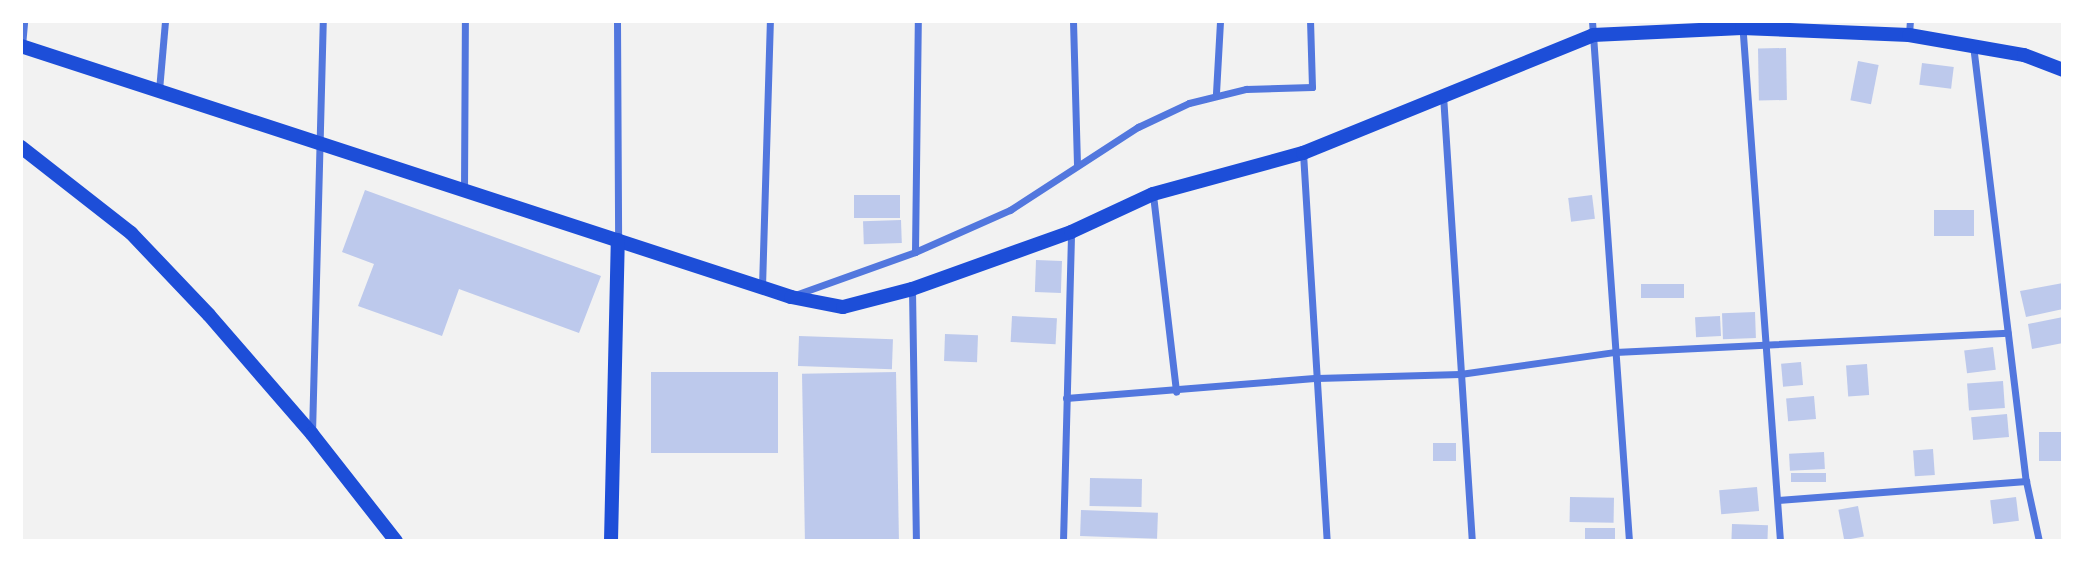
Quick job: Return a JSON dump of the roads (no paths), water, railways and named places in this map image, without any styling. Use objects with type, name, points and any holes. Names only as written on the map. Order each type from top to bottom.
[{"type":"main road","points":[[21,47],[791,297],[844,307],[912,289],[1071,232],[1153,194],[1303,153],[1592,28],[1742,25],[1910,28],[2063,70]]},
{"type":"main road","points":[[21,147],[131,233],[312,434],[396,541]]},
{"type":"main road","points":[[611,541],[618,240]]},
{"type":"street","points":[[21,47],[24,21]]},
{"type":"street","points":[[159,91],[165,21]]},
{"type":"street","points":[[312,434],[323,21]]},
{"type":"street","points":[[464,191],[466,21]]},
{"type":"street","points":[[617,21],[618,240]]},
{"type":"street","points":[[762,287],[769,21]]},
{"type":"street","points":[[915,252],[918,21]]},
{"type":"street","points":[[1073,21],[1077,164]]},
{"type":"street","points":[[1216,93],[1220,21]]},
{"type":"street","points":[[791,297],[915,252],[1010,210],[1077,164],[1138,127],[1216,93],[1312,87],[1310,21]]},
{"type":"street","points":[[1742,25],[1768,348],[1780,541]]},
{"type":"street","points":[[1592,28],[1629,541]]},
{"type":"street","points":[[1973,44],[2026,481],[2039,541]]},
{"type":"street","points":[[1443,94],[1472,541]]},
{"type":"street","points":[[1303,153],[1327,541]]},
{"type":"street","points":[[1153,194],[1176,392]]},
{"type":"street","points":[[1063,541],[1071,232]]},
{"type":"street","points":[[912,289],[916,541]]},
{"type":"street","points":[[1066,398],[1176,392],[1317,378],[1460,374],[1615,352],[1768,348],[2008,333]]},
{"type":"street","points":[[1778,500],[2026,481]]}]
